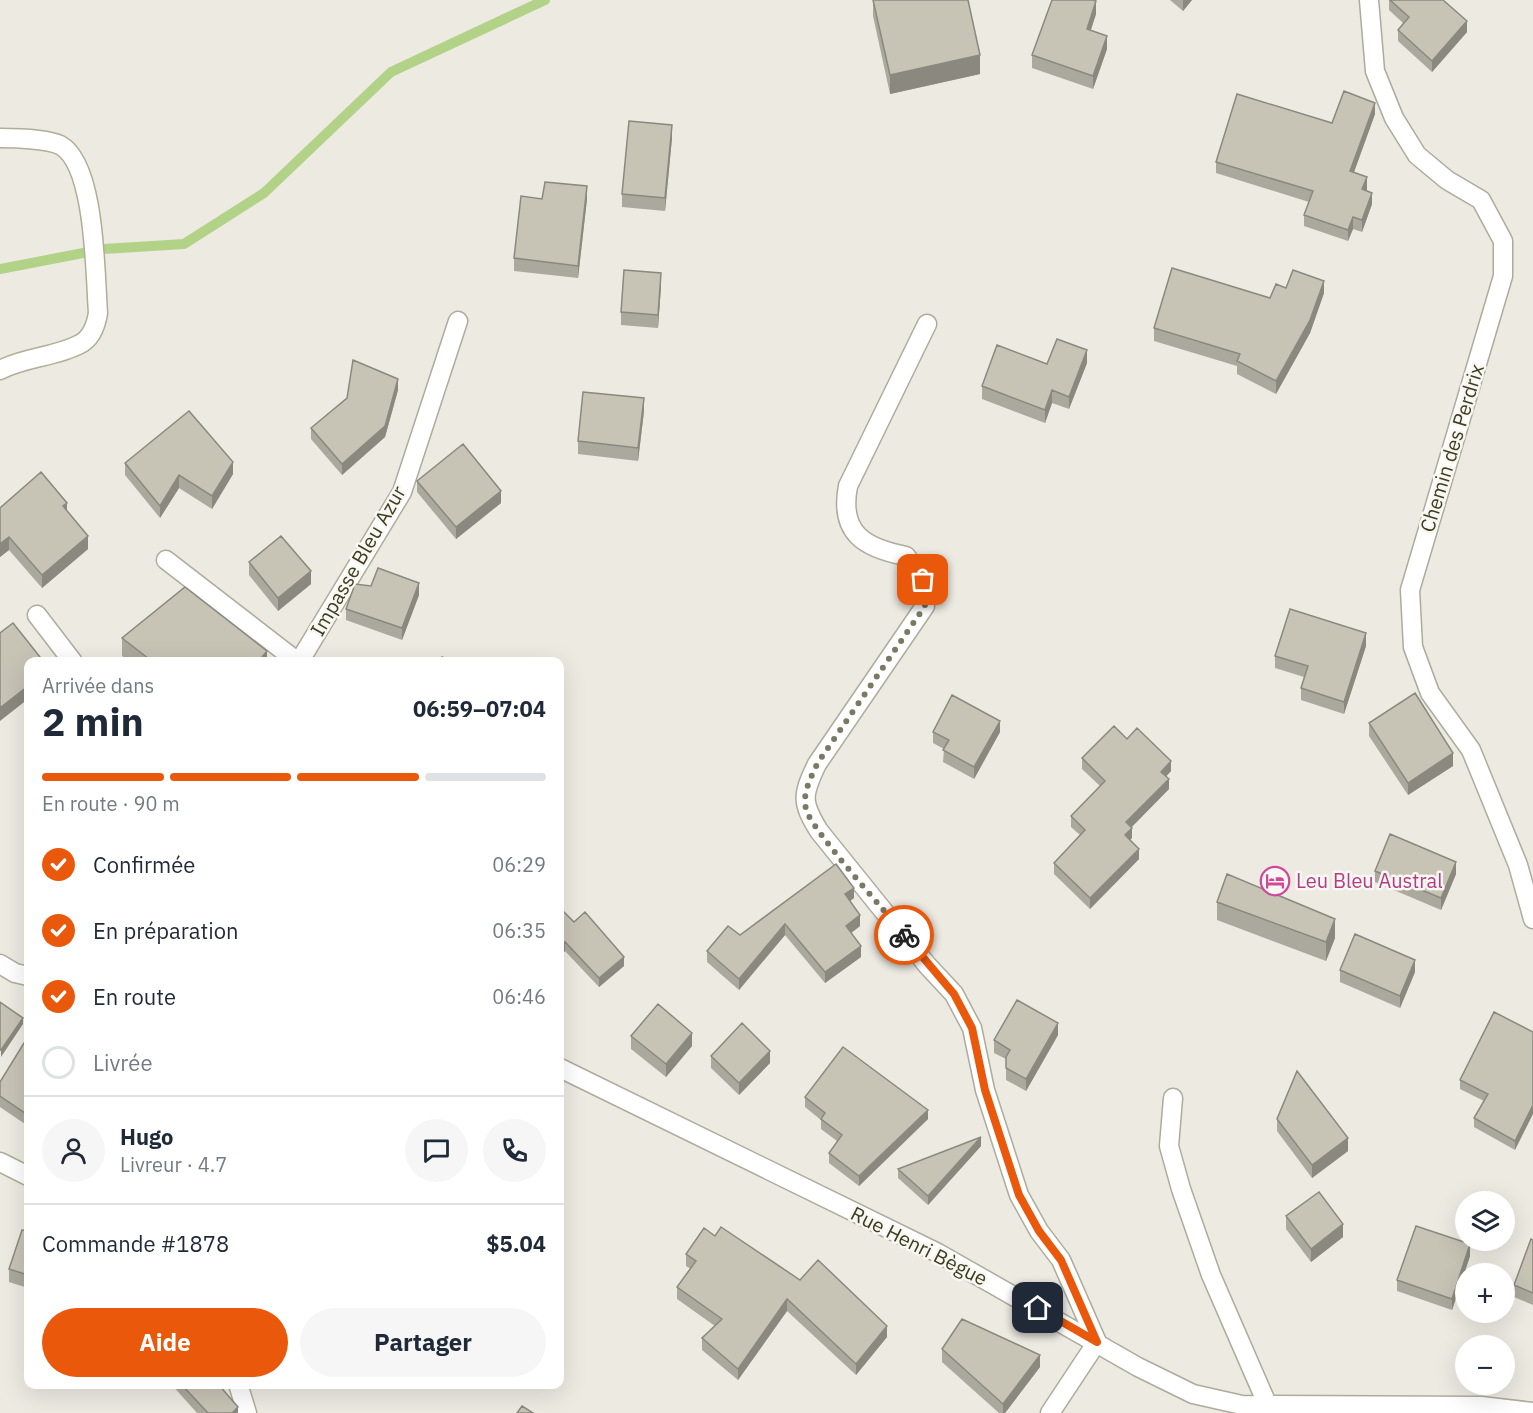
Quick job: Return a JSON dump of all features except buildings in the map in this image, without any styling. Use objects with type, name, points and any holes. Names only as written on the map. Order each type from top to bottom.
[{"type":"street","name":"Chemin des Perdrix","points":[[1369,0],[1375,71],[1394,118],[1417,155],[1447,180],[1481,200],[1503,241],[1503,276],[1410,590],[1413,647],[1431,693],[1472,750],[1518,865],[1533,919]]},
{"type":"street","points":[[0,138],[17,138],[60,145],[78,165],[87,188],[98,313],[95,329],[81,344],[14,363],[0,370]]},
{"type":"street","name":"Impasse Bleu Azur","points":[[301,657],[402,492],[458,321]]},
{"type":"street","points":[[927,324],[848,486],[844,507],[855,533],[878,551],[906,556],[923,580],[925,606],[817,764],[807,786],[806,809],[819,831],[927,965],[954,994],[972,1028],[985,1090],[1019,1195],[1039,1231],[1061,1260],[1097,1342],[1050,1413]]},
{"type":"street","points":[[166,560],[292,657]]},
{"type":"street","points":[[38,615],[69,657]]},
{"type":"street","points":[[0,964],[15,973],[24,975]]},
{"type":"street","name":"Rue Henri Bègue","points":[[564,1070],[939,1253],[1138,1367],[1192,1394],[1242,1405],[1533,1412]]},
{"type":"street","points":[[1173,1098],[1169,1146],[1181,1190],[1211,1275],[1268,1406]]},
{"type":"street","points":[[0,1162],[24,1174]]},
{"type":"street","points":[[240,1389],[247,1413]]},
{"type":"waterway","points":[[0,269],[104,249],[184,244],[264,193],[391,72],[545,0]]},
{"type":"way so far","points":[[904,935],[819,831],[806,809],[807,786],[817,764],[925,606],[923,580]]},
{"type":"place","name":"Leu Bleu Austral","points":[[1275,881]]},
{"type":"route","points":[[904,935],[927,965],[954,994],[972,1028],[985,1090],[1019,1195],[1039,1231],[1061,1260],[1077,1290],[1097,1342],[1038,1308]]}]
